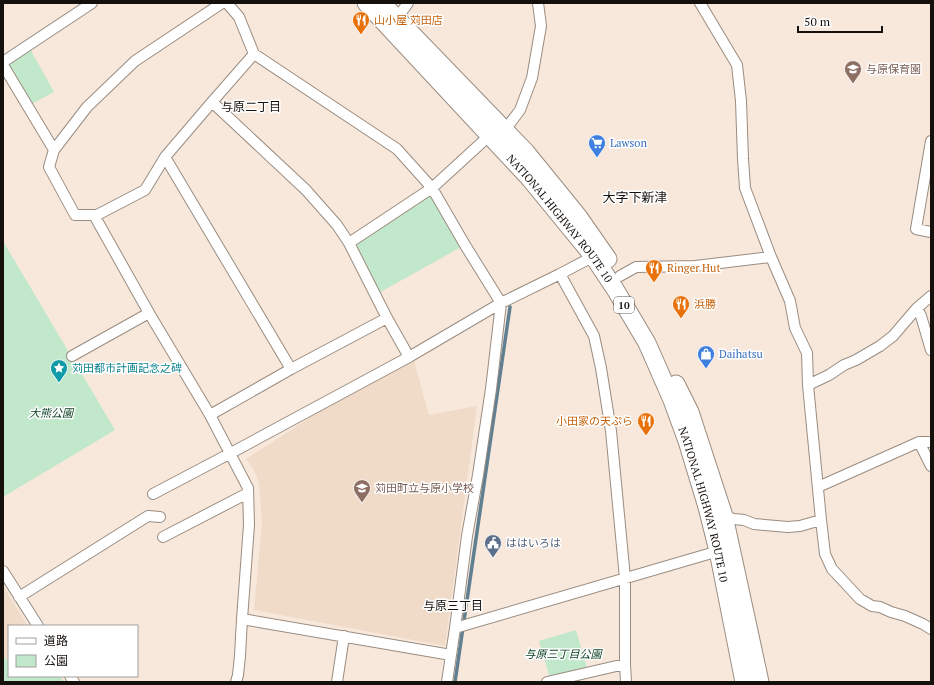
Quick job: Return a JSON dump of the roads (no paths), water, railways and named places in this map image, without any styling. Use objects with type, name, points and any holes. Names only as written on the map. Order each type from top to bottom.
[{"type":"highway","name":"NATIONAL HIGHWAY ROUTE 10","points":[[366,3],[497,133]]},
{"type":"highway","name":"NATIONAL HIGHWAY ROUTE 10","points":[[382,3],[397,18],[497,133],[530,179],[620,276],[638,304],[690,412],[724,516],[725,549],[744,682]]},
{"type":"highway","name":"NATIONAL HIGHWAY ROUTE 10","points":[[598,254],[615,289],[647,343],[672,400],[687,441],[707,507],[725,549],[760,682]]},
{"type":"street","points":[[3,62],[92,3]]},
{"type":"street","points":[[222,3],[135,61],[87,108],[54,150],[49,167],[75,215],[97,215],[145,190],[165,157],[254,54]]},
{"type":"street","points":[[227,3],[240,17],[254,54],[397,149],[432,188],[500,303],[491,389],[467,536],[447,682]]},
{"type":"street","points":[[397,18],[408,3]]},
{"type":"street","points":[[349,243],[432,188],[497,133],[520,110],[532,78],[541,26],[538,3]]},
{"type":"street","points":[[700,3],[737,65],[741,101],[745,188],[771,257],[790,301],[795,328],[807,353],[808,385],[825,554],[832,569],[860,598],[872,606],[880,607],[906,616],[931,629]]},
{"type":"street","points":[[3,65],[54,150]]},
{"type":"street","points":[[212,102],[306,190],[337,225],[349,243],[387,318],[409,357]]},
{"type":"street","points":[[931,141],[929,167],[916,229],[931,232]]},
{"type":"street","points":[[165,157],[291,369]]},
{"type":"street","points":[[94,215],[149,313],[210,415],[248,488],[249,525],[240,656],[236,682]]},
{"type":"street","points":[[154,494],[409,357],[500,303],[598,254]]},
{"type":"street","points":[[620,276],[636,267],[695,266],[771,257]]},
{"type":"street","points":[[560,274],[594,336],[601,368],[611,431],[625,578],[626,682]]},
{"type":"street","points":[[808,385],[829,375],[844,365],[880,346],[893,336],[917,308],[931,296]]},
{"type":"street","points":[[917,308],[921,316],[931,350]]},
{"type":"street","points":[[72,356],[149,313]]},
{"type":"street","points":[[210,415],[291,369],[387,318]]},
{"type":"street","points":[[818,487],[920,442],[931,442]]},
{"type":"street","points":[[920,442],[931,466]]},
{"type":"street","points":[[163,537],[248,492]]},
{"type":"street","points":[[707,507],[724,516],[734,519],[744,520],[754,524],[788,528],[821,520]]},
{"type":"street","points":[[19,596],[148,516],[160,517]]},
{"type":"street","points":[[455,628],[725,549]]},
{"type":"street","points":[[3,571],[37,625]]},
{"type":"street","points":[[242,619],[451,655]]},
{"type":"street","points":[[337,682],[344,636]]},
{"type":"street","points":[[546,682],[625,664]]},
{"type":"waterway","points":[[455,682],[510,307]]},
{"type":"place","name":"山小屋 苅田店","points":[[361,35]]},
{"type":"place","name":"与原保育園","points":[[853,84]]},
{"type":"place","name":"Lawson","points":[[597,158]]},
{"type":"place","name":"Ringer Hut","points":[[654,283]]},
{"type":"place","name":"浜勝","points":[[681,319]]},
{"type":"place","name":"Daihatsu","points":[[706,369]]},
{"type":"place","name":"苅田都市計画記念之碑","points":[[59,383]]},
{"type":"place","name":"小田家の天ぷら","points":[[646,436]]},
{"type":"place","name":"苅田町立与原小学校","points":[[362,503]]},
{"type":"place","name":"ははいろは","points":[[493,558]]},
{"type":"district","name":"与原二丁目","points":[[251,106]]},
{"type":"district","name":"大字下新津","points":[[635,197]]},
{"type":"district","name":"与原三丁目","points":[[453,605]]},
{"type":"park label","name":"大熊公園","points":[[51,413]]},
{"type":"park label","name":"与原三丁目公園","points":[[563,654]]}]
